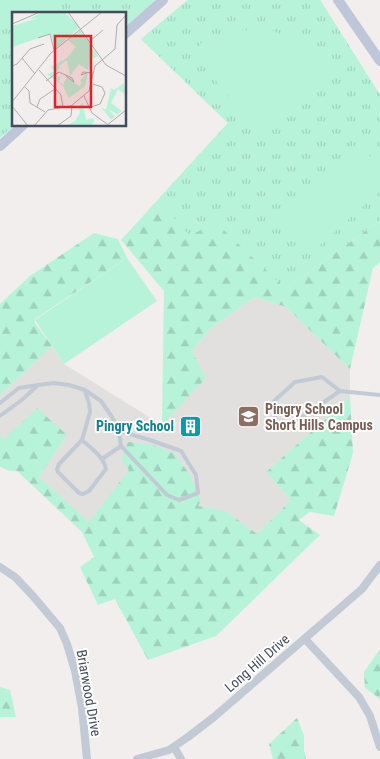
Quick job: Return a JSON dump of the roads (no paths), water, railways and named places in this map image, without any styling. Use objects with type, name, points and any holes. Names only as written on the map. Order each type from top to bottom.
[{"type":"street","points":[[126,33],[163,0]]},
{"type":"street","points":[[338,0],[377,50],[380,61]]},
{"type":"street","points":[[0,146],[22,126]]},
{"type":"street","name":"Long Hill Drive","points":[[136,759],[169,750],[214,717],[362,589],[380,565]]},
{"type":"street","name":"Briarwood Drive","points":[[0,567],[15,577],[60,628],[75,672],[82,708],[87,759]]},
{"type":"street","points":[[305,639],[360,697],[370,716],[380,747]]},
{"type":"street","points":[[174,747],[181,759]]},
{"type":"lane","points":[[340,391],[286,428],[276,421],[272,403],[295,382],[322,377],[340,391],[380,395]]},
{"type":"lane","points":[[0,416],[38,385]]},
{"type":"lane","points":[[0,402],[20,388],[38,385],[69,385],[85,390],[101,401],[119,431],[121,446],[166,496],[179,500],[198,493],[196,475],[181,451],[119,431]]},
{"type":"lane","points":[[82,440],[102,460],[106,469],[89,491],[82,494],[57,469],[59,464],[82,440],[90,412],[85,390]]},
{"type":"lane","points":[[102,460],[121,446]]},
{"type":"place","name":"Pingry School Short Hills Campus","points":[[249,417]]},
{"type":"place","name":"Pingry School","points":[[190,426]]}]
